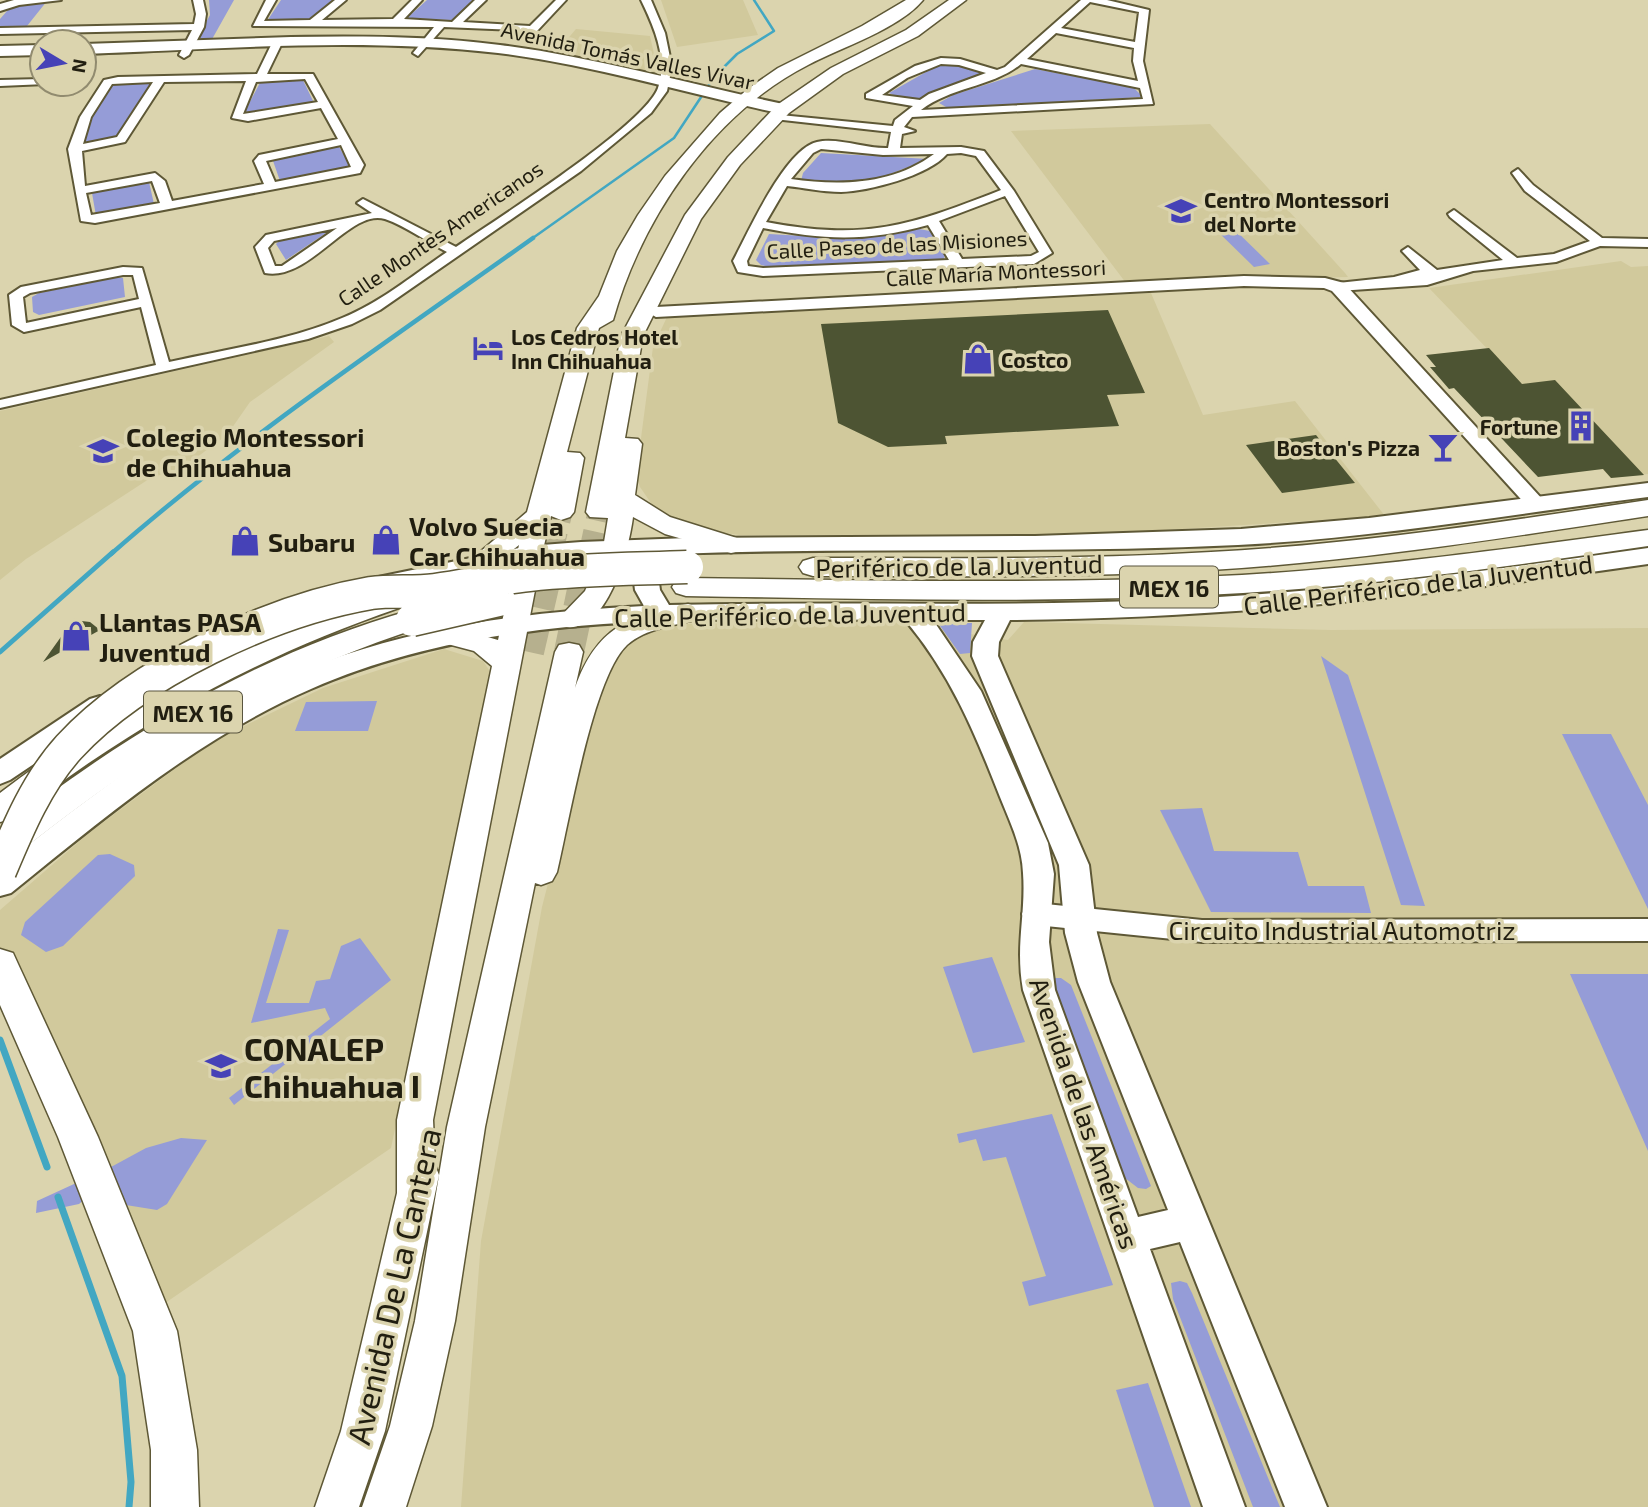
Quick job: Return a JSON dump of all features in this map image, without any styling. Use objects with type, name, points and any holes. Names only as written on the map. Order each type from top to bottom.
[{"type":"highway","name":"Periférico de la Juventud","points":[[682,585],[1007,566],[1268,558],[1418,541],[1648,508]]},
{"type":"highway","name":"Periférico de la Juventud","points":[[682,585],[1069,590],[1327,578],[1449,566],[1648,538]]},
{"type":"highway","points":[[1247,605],[1327,578]]},
{"type":"highway","name":"Calle Periférico de la Juventud","points":[[415,606],[459,607],[524,596],[682,585]]},
{"type":"highway","points":[[0,871],[19,822],[69,747],[101,715],[141,686],[180,664],[237,639],[332,603],[373,593],[415,606]]},
{"type":"highway","name":"MEX 16","points":[[0,810],[102,734],[214,670],[311,627],[415,606]]},
{"type":"highway","name":"MEX 16","points":[[0,849],[125,753],[199,708],[415,606]]},
{"type":"highway","points":[[0,964],[78,1137],[155,1331],[174,1450],[175,1507]]},
{"type":"main road","points":[[699,149],[731,104],[800,63],[885,20],[916,0]]},
{"type":"main road","points":[[570,636],[597,595],[616,548],[615,506],[639,376],[655,300],[673,254],[715,186],[779,113],[837,71],[912,33],[959,0]]},
{"type":"main road","name":"Avenida Tomás Valles Vivar","points":[[98,49],[182,47],[266,52],[418,43],[672,90],[779,113]]},
{"type":"main road","name":"Avenida Tomás Valles Vivar","points":[[98,56],[182,47]]},
{"type":"main road","points":[[0,51],[28,50]]},
{"type":"main road","points":[[0,60],[28,59]]},
{"type":"main road","points":[[800,63],[817,72],[837,71]]},
{"type":"main road","points":[[673,254],[669,237],[676,219],[724,153],[718,147],[699,149]]},
{"type":"main road","name":"Avenida De La Cantera","points":[[337,1507],[366,1420],[416,1193],[415,1121],[518,648],[529,554],[546,512],[582,347],[636,234],[672,181],[699,149]]},
{"type":"main road","name":"Calle Periférico de la Juventud","points":[[0,884],[162,759],[250,706],[353,662],[454,634],[518,648],[570,636],[682,585],[731,545],[1035,544],[1241,537],[1369,525],[1648,490]]},
{"type":"main road","points":[[454,634],[479,621],[492,606],[498,592],[495,580],[473,564],[546,512],[553,520],[585,526],[603,522],[615,506]]},
{"type":"main road","points":[[615,506],[645,515],[666,526],[731,545]]},
{"type":"main road","name":"Calle Periférico de la Juventud","points":[[0,773],[135,684],[215,643],[329,598],[473,564],[529,554],[616,548],[682,585],[911,611],[1002,612],[1247,605],[1389,592],[1648,556]]},
{"type":"main road","points":[[466,1127],[494,1056],[592,678],[603,653],[617,639],[655,620],[682,585]]},
{"type":"main road","name":"Avenida de las Américas","points":[[911,611],[977,677],[1074,865],[1078,883],[1078,917],[1094,982],[1306,1507]]},
{"type":"main road","name":"Avenida de las Américas","points":[[1002,612],[986,642],[985,656],[977,677],[1033,843],[1040,878],[1034,957],[1039,990],[1224,1507]]},
{"type":"main road","points":[[454,634],[502,654],[518,648]]},
{"type":"main road","name":"Avenida De La Cantera","points":[[384,1507],[411,1426],[435,1321],[466,1127],[570,636]]},
{"type":"main road","points":[[1128,1237],[1189,1222]]},
{"type":"street","points":[[0,8],[6,2],[55,0]]},
{"type":"street","points":[[45,10],[55,0]]},
{"type":"street","points":[[182,47],[199,24],[202,8],[198,0]]},
{"type":"street","points":[[271,0],[257,24],[396,22],[533,29],[561,0]]},
{"type":"street","points":[[311,24],[341,0]]},
{"type":"street","points":[[396,22],[417,0]]},
{"type":"street","points":[[456,24],[481,0]]},
{"type":"street","points":[[646,0],[667,52],[672,90]]},
{"type":"street","points":[[893,152],[905,123],[922,104],[946,90],[999,74],[1021,61],[1090,0],[1144,10],[1139,46],[1143,85],[1021,61]]},
{"type":"street","points":[[31,28],[37,20]]},
{"type":"street","points":[[418,43],[429,23]]},
{"type":"street","points":[[418,43],[442,23]]},
{"type":"street","points":[[98,29],[187,27],[199,24]]},
{"type":"street","points":[[182,47],[187,27]]},
{"type":"street","points":[[0,31],[28,30]]},
{"type":"street","points":[[1055,30],[1139,46]]},
{"type":"street","points":[[266,52],[235,114],[239,117],[326,104]]},
{"type":"street","points":[[922,104],[873,95],[882,87],[936,60],[952,60],[999,74]]},
{"type":"street","points":[[309,76],[358,165],[356,170],[89,220],[85,218],[74,149],[81,121],[107,82],[161,79],[309,76]]},
{"type":"street","points":[[74,149],[121,140],[161,79]]},
{"type":"street","points":[[2,90],[28,85]]},
{"type":"street","name":"Avenida Tomás Valles Vivar","points":[[779,113],[851,123],[905,123],[1149,102],[1143,85]]},
{"type":"street","name":"Calle Montes Americanos","points":[[0,404],[303,336],[347,321],[374,307],[631,127],[672,90]]},
{"type":"street","points":[[905,123],[909,151]]},
{"type":"street","points":[[271,186],[260,161],[263,157],[345,141]]},
{"type":"street","name":"Calle Paseo de las Misiones","points":[[814,146],[909,151],[961,150],[980,153],[1045,249],[1044,256],[1034,260],[749,271],[740,266],[740,261],[783,182],[814,146]]},
{"type":"street","points":[[783,182],[840,188],[862,186],[933,163],[942,152]]},
{"type":"street","points":[[1518,173],[1529,188],[1599,242]]},
{"type":"street","points":[[80,191],[155,177],[159,181],[167,206]]},
{"type":"street","points":[[759,224],[842,236],[892,231],[932,221],[1008,191]]},
{"type":"street","points":[[363,203],[454,251]]},
{"type":"street","points":[[356,220],[285,270],[270,270],[261,247],[266,240],[356,220],[384,214]]},
{"type":"street","points":[[1454,214],[1514,262]]},
{"type":"street","points":[[932,221],[957,262]]},
{"type":"street","points":[[1338,287],[1563,256],[1599,242],[1648,243]]},
{"type":"street","points":[[1408,251],[1419,264],[1439,275]]},
{"type":"street","points":[[146,302],[24,328],[19,325],[16,295],[26,290],[130,270],[139,273],[164,368]]},
{"type":"street","name":"Calle María Montessori","points":[[655,300],[1244,281],[1298,280],[1338,287]]},
{"type":"street","points":[[1338,287],[1536,505]]},
{"type":"street","name":"Circuito Industrial Automotriz","points":[[1036,914],[1152,928],[1202,931],[1648,930]]},
{"type":"shaded area","points":[[209,0],[234,0],[211,41],[196,41],[210,15]]},
{"type":"shaded area","points":[[281,0],[336,0],[311,19],[267,21]]},
{"type":"shaded area","points":[[427,0],[475,0],[453,20],[406,19]]},
{"type":"shaded area","points":[[661,0],[743,0],[758,35],[677,47]]},
{"type":"shaded area","points":[[47,1],[27,26],[0,27],[0,19],[15,2]]},
{"type":"shaded area","points":[[576,29],[650,36],[658,72],[650,75],[554,55]]},
{"type":"shaded area","points":[[951,63],[977,70],[982,76],[918,99],[889,93],[940,64]]},
{"type":"shaded area","points":[[1035,69],[1133,87],[1143,97],[965,107],[946,107],[939,103],[953,95]]},
{"type":"shaded area","points":[[302,78],[314,103],[252,114],[245,111],[262,79]]},
{"type":"shaded area","points":[[155,83],[119,138],[83,143],[88,121],[112,84]]},
{"type":"shaded area","name":"Centro Montessori del Norte","points":[[1210,124],[1348,277],[1126,283],[1011,131]]},
{"type":"shaded area","points":[[338,145],[351,168],[280,181],[272,158]]},
{"type":"shaded area","points":[[821,153],[929,159],[864,184],[801,181],[803,173]]},
{"type":"shaded area","points":[[149,182],[154,204],[96,216],[92,193]]},
{"type":"shaded area","points":[[1228,223],[1270,264],[1254,267],[1212,226]]},
{"type":"shaded area","points":[[919,229],[930,231],[945,255],[944,259],[774,268],[761,265],[756,260],[769,234],[855,239]]},
{"type":"shaded area","points":[[329,231],[286,260],[276,244],[280,240]]},
{"type":"shaded area","points":[[1621,261],[1631,267],[1648,266],[1648,474],[1611,478],[1429,288]]},
{"type":"shaded area","points":[[123,278],[125,297],[39,315],[33,312],[32,297],[39,293]]},
{"type":"shaded area","name":"Costco","points":[[1151,293],[1203,415],[1295,401],[1385,516],[1100,534],[740,535],[708,531],[677,521],[653,506],[640,487],[636,476],[653,347],[667,317]]},
{"type":"shaded area","name":"Colegio Montessori de Chihuahua","points":[[329,336],[334,342],[250,402],[227,435],[185,466],[149,479],[26,559],[0,580],[0,411]]},
{"type":"shaded area","points":[[888,621],[1008,640],[1024,622],[1331,630],[1648,628],[1648,1507],[461,1507],[481,1241],[542,907],[602,672],[626,642],[648,632],[679,624]]},
{"type":"shaded area","points":[[938,623],[972,623],[970,653],[960,654]]},
{"type":"shaded area","name":"CONALEP Chihuahua I","points":[[444,649],[483,661],[491,673],[391,1148],[139,1321],[0,984],[0,910],[89,833],[211,742],[323,688]]},
{"type":"shaded area","points":[[1321,656],[1348,675],[1425,906],[1401,905]]},
{"type":"shaded area","points":[[377,701],[368,731],[295,731],[306,702]]},
{"type":"shaded area","points":[[1562,734],[1611,734],[1648,805],[1648,909]]},
{"type":"shaded area","points":[[1202,808],[1214,851],[1298,852],[1308,886],[1364,886],[1371,913],[1211,912],[1160,810]]},
{"type":"shaded area","points":[[110,854],[134,865],[135,876],[63,946],[46,952],[21,935],[25,922],[98,855]]},
{"type":"shaded area","points":[[278,929],[289,930],[266,1003],[309,1003],[316,981],[330,979],[341,946],[360,938],[391,980],[234,1105],[229,1098],[330,1019],[325,1008],[251,1023]]},
{"type":"shaded area","points":[[992,957],[1025,1042],[973,1053],[943,967]]},
{"type":"shaded area","points":[[1570,974],[1648,974],[1648,1151]]},
{"type":"shaded area","points":[[1051,978],[1061,978],[1071,985],[1151,1186],[1146,1189],[1138,1188],[1125,1178]]},
{"type":"shaded area","points":[[1052,1114],[1113,1285],[1029,1306],[1022,1282],[1046,1276],[1006,1157],[983,1161],[976,1139],[959,1143],[957,1134]]},
{"type":"shaded area","points":[[181,1138],[207,1140],[167,1204],[157,1210],[101,1201],[100,1173],[146,1148]]},
{"type":"shaded area","points":[[91,1181],[94,1191],[79,1204],[36,1213],[37,1201],[74,1184]]},
{"type":"shaded area","points":[[1171,1283],[1187,1283],[1192,1293],[1280,1507],[1253,1507],[1173,1299]]},
{"type":"shaded area","points":[[1148,1383],[1191,1507],[1154,1507],[1116,1390]]},
{"type":"building","name":"Costco","points":[[1108,310],[1145,393],[1107,395],[1119,426],[945,436],[947,444],[888,447],[838,423],[821,324]]},
{"type":"building","points":[[1489,348],[1522,384],[1555,380],[1644,475],[1611,478],[1603,469],[1538,477],[1454,388],[1449,389],[1430,367],[1436,367],[1426,355]]},
{"type":"building","points":[[1316,435],[1355,483],[1282,493],[1246,445]]},
{"type":"building","name":"Llantas PASA Juventud","points":[[73,620],[90,622],[100,630],[43,662]]},
{"type":"waterway","points":[[530,240],[674,138],[715,76],[737,54],[774,31],[754,0]]},
{"type":"waterway","points":[[111,554],[161,511],[265,430],[533,238]]},
{"type":"waterway","points":[[0,652],[113,552]]},
{"type":"waterway","points":[[0,1040],[47,1167]]},
{"type":"waterway","points":[[58,1197],[122,1376],[131,1482],[129,1507]]},
{"type":"tunnel","points":[[551,554],[561,512]]},
{"type":"tunnel","points":[[590,554],[599,512]]},
{"type":"tunnel","points":[[529,652],[552,552]]},
{"type":"tunnel","points":[[569,652],[590,552]]},
{"type":"place","name":"Centro Montessori del Norte","points":[[1181,211]]},
{"type":"place","name":"Los Cedros Hotel Inn Chihuahua","points":[[488,348]]},
{"type":"place","name":"Costco","points":[[978,359]]},
{"type":"place","name":"Fortune","points":[[1581,426]]},
{"type":"place","name":"Boston's Pizza","points":[[1443,447]]},
{"type":"place","name":"Colegio Montessori de Chihuahua","points":[[103,451]]},
{"type":"place","name":"Volvo Suecia Car Chihuahua","points":[[386,540]]},
{"type":"place","name":"Subaru","points":[[245,541]]},
{"type":"place","name":"Llantas PASA Juventud","points":[[76,636]]},
{"type":"place","name":"CONALEP Chihuahua I","points":[[221,1066]]}]
